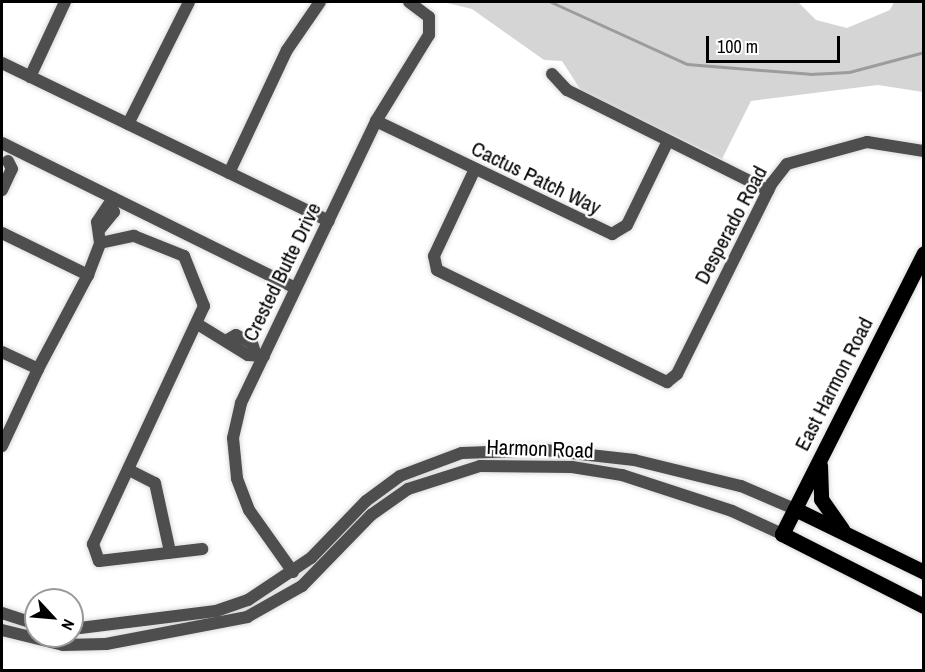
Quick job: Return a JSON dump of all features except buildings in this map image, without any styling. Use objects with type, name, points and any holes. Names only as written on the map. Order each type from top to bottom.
[{"type":"main road","name":"East Harmon Road","points":[[782,534],[924,253]]},
{"type":"main road","points":[[820,456],[821,500],[849,535]]},
{"type":"main road","name":"Harmon Road","points":[[795,509],[924,572]]},
{"type":"main road","name":"Harmon Road","points":[[782,534],[924,606]]},
{"type":"street","points":[[30,77],[65,2]]},
{"type":"street","points":[[128,124],[189,2]]},
{"type":"street","points":[[229,173],[288,50],[320,2]]},
{"type":"street","name":"Crested Butte Drive","points":[[293,572],[249,510],[237,478],[233,438],[260,354],[295,288],[376,121],[429,35],[429,17],[408,2]]},
{"type":"street","points":[[2,63],[328,221]]},
{"type":"street","points":[[552,74],[567,90],[768,190]]},
{"type":"street","name":"Cactus Patch Way","points":[[376,121],[474,171],[612,234],[627,225],[668,141]]},
{"type":"street","name":"Desperado Road","points":[[474,171],[434,256],[437,270],[653,378],[666,382],[677,374],[768,190],[787,164],[804,155],[867,142],[924,151]]},
{"type":"street","points":[[2,143],[12,169],[2,190]]},
{"type":"street","points":[[8,158],[112,201],[295,288]]},
{"type":"street","points":[[2,446],[38,369],[88,275],[100,243],[100,229],[97,222],[112,201]]},
{"type":"street","points":[[2,233],[88,275]]},
{"type":"street","points":[[100,243],[134,236],[184,256],[204,306],[199,325],[93,544],[99,561],[202,549]]},
{"type":"street","points":[[199,325],[229,339],[231,346],[248,355],[260,354]]},
{"type":"street","points":[[2,352],[38,369]]},
{"type":"street","name":"Harmon Road","points":[[84,628],[216,611],[248,600],[293,572],[366,501],[400,476],[462,453],[545,450],[634,460],[741,486],[795,509]]},
{"type":"street","name":"Harmon Road","points":[[2,630],[63,645],[106,644],[248,617],[302,586],[371,515],[408,489],[480,466],[572,467],[622,475],[732,511],[782,534]]},
{"type":"street","points":[[129,470],[155,483],[170,552]]},
{"type":"street","points":[[2,613],[24,620]]},
{"type":"shaded area","points":[[443,2],[798,2],[816,20],[847,28],[890,10],[894,2],[923,2],[923,92],[878,85],[751,101],[722,159],[582,92],[562,61],[544,60],[472,9]]},
{"type":"waterway","points":[[551,2],[687,64],[810,74],[849,72],[924,52]]}]
